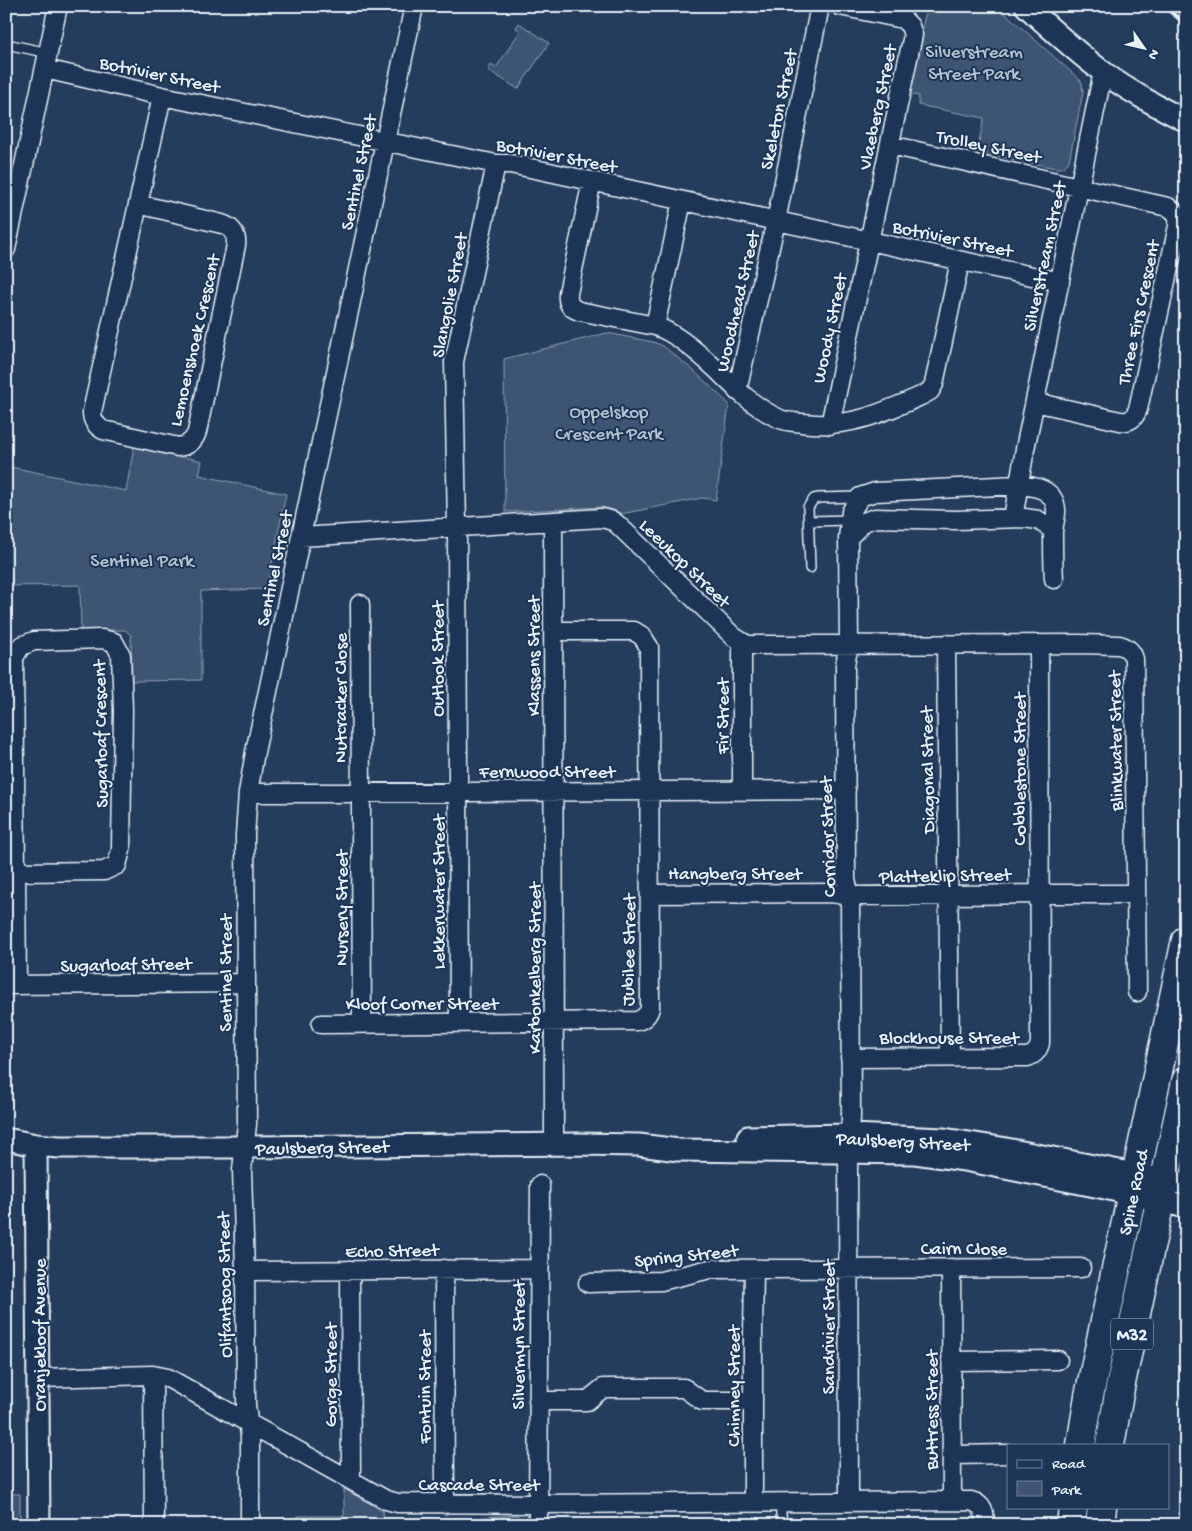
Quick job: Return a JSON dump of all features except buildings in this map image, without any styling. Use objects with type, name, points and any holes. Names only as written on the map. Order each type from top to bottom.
[{"type":"main road","name":"Spine Road","points":[[1081,1444],[1089,1396],[1133,1184],[1186,940]]},
{"type":"main road","name":"Spine Road","points":[[1110,1444],[1120,1388],[1174,1193],[1186,1081]]},
{"type":"main road","points":[[1071,1525],[1073,1508]]},
{"type":"main road","points":[[1100,1525],[1102,1508]]},
{"type":"street","points":[[6,249],[58,6]]},
{"type":"street","name":"Sentinel Street","points":[[244,1147],[247,1124],[245,835],[248,793],[255,752],[414,6]]},
{"type":"street","name":"Skeleton Street","points":[[776,221],[820,6]]},
{"type":"street","name":"Vlaeberg Street","points":[[840,6],[903,20],[907,22],[912,30],[912,39],[869,241]]},
{"type":"street","points":[[1026,6],[1103,72],[1142,98],[1186,121]]},
{"type":"street","name":"Botrivier Street","points":[[47,61],[162,96],[496,164],[510,164],[1060,282]]},
{"type":"street","name":"Silverstream Street","points":[[1013,518],[1025,449],[1103,72]]},
{"type":"street","name":"Lemoenshoek Crescent","points":[[138,204],[222,224],[231,228],[236,236],[236,245],[196,432],[192,442],[183,447],[103,430],[95,423],[92,416],[138,204],[162,96]]},
{"type":"street","name":"Trolley Street","points":[[890,145],[1079,187]]},
{"type":"street","name":"Slangolie Street","points":[[457,526],[454,362],[496,164]]},
{"type":"street","points":[[592,182],[568,292],[569,304],[575,310],[656,326],[667,331],[697,353],[748,400],[782,419],[817,425],[843,424],[873,416],[930,391],[934,384],[960,260]]},
{"type":"street","name":"Three Firs Crescent","points":[[1035,402],[1120,420],[1130,420],[1134,417],[1138,409],[1178,226],[1178,216],[1175,211],[1168,207],[1079,187]]},
{"type":"street","points":[[656,326],[682,201]]},
{"type":"street","name":"Woodhead Street","points":[[738,391],[776,221]]},
{"type":"street","name":"Woody Street","points":[[830,425],[869,241]]},
{"type":"street","points":[[860,497],[875,492],[1018,485],[1035,486],[1045,490],[1052,498],[1056,510],[1053,530],[1054,579]]},
{"type":"street","name":"Corridor Street","points":[[850,1144],[850,896],[846,880],[845,665],[849,644],[848,538],[851,512],[860,497]]},
{"type":"street","name":"Leeukop Street","points":[[301,537],[602,518],[613,521],[734,637],[742,642]]},
{"type":"street","points":[[848,538],[864,522],[875,518],[955,520],[1024,518],[1038,520],[1053,530]]},
{"type":"street","name":"Klassens Street","points":[[553,520],[553,791]]},
{"type":"street","name":"Outlook Street","points":[[457,526],[458,792]]},
{"type":"street","name":"Nutcracker Close","points":[[360,604],[361,792]]},
{"type":"street","name":"Jubilee Street","points":[[553,631],[634,632],[642,636],[648,643],[650,894],[650,1008],[645,1018],[637,1021],[554,1022]]},
{"type":"street","name":"Sugarloaf Crescent","points":[[12,985],[17,872],[14,658],[21,646],[34,641],[102,639],[114,642],[121,655],[123,710],[121,850],[117,865],[104,871],[17,872]]},
{"type":"street","points":[[742,642],[755,645],[1039,644]]},
{"type":"street","name":"Fir Street","points":[[742,642],[742,790]]},
{"type":"street","name":"Diagonal Street","points":[[946,644],[950,1057]]},
{"type":"street","name":"Cobblestone Street","points":[[1039,644],[1040,894]]},
{"type":"street","name":"Blinkwater Street","points":[[1039,644],[1119,645],[1128,648],[1133,656],[1137,992]]},
{"type":"street","name":"Fernwood Street","points":[[248,793],[846,790]]},
{"type":"street","name":"Karbonkelberg Street","points":[[553,791],[554,1144]]},
{"type":"street","name":"Nursery Street","points":[[361,792],[362,1024]]},
{"type":"street","name":"Lekkerwater Street","points":[[458,792],[459,1023]]},
{"type":"street","name":"Hangberg Street","points":[[650,894],[831,892],[850,896]]},
{"type":"street","points":[[1040,894],[1136,894]]},
{"type":"street","name":"Platteklip Street","points":[[850,896],[1040,894]]},
{"type":"street","name":"Blockhouse Street","points":[[850,1058],[1027,1057],[1036,1053],[1040,1043],[1040,894]]},
{"type":"street","name":"Sugarloaf Street","points":[[12,985],[246,983]]},
{"type":"street","name":"Kloof Corner Street","points":[[321,1024],[554,1022]]},
{"type":"street","name":"Paulsberg Street","points":[[6,1139],[59,1147],[554,1144],[638,1145],[679,1150],[850,1144],[1133,1184],[1174,1193]]},
{"type":"street","name":"Sandrivier Street","points":[[849,1502],[848,1268],[850,1144]]},
{"type":"street","name":"Oranjekloof Avenue","points":[[36,1145],[39,1525]]},
{"type":"street","name":"Olifantsoog Street","points":[[244,1147],[242,1177],[246,1405],[250,1436],[250,1525]]},
{"type":"street","name":"Silvermyn Street","points":[[538,1525],[540,1185]]},
{"type":"street","name":"Cairn Close","points":[[848,1268],[1080,1268]]},
{"type":"street","name":"Spring Street","points":[[588,1283],[661,1282],[710,1269],[848,1268]]},
{"type":"street","name":"Buttress Street","points":[[950,1268],[952,1500]]},
{"type":"street","name":"Fontuin Street","points":[[444,1269],[445,1504]]},
{"type":"street","name":"Echo Street","points":[[245,1271],[539,1269]]},
{"type":"street","name":"Chimney Street","points":[[754,1269],[754,1502]]},
{"type":"street","name":"Gorge Street","points":[[350,1270],[351,1480]]},
{"type":"street","points":[[951,1360],[1058,1360]]},
{"type":"street","points":[[153,1375],[154,1525]]},
{"type":"street","name":"Cascade Street","points":[[38,1378],[153,1375],[174,1380],[386,1500],[393,1502],[538,1504],[952,1500]]},
{"type":"street","points":[[538,1402],[587,1402],[603,1388],[684,1388],[702,1401],[753,1401]]},
{"type":"street","points":[[952,1455],[1007,1454]]},
{"type":"street","points":[[952,1500],[971,1501],[979,1504],[985,1514],[985,1525]]},
{"type":"lane","points":[[6,44],[47,61]]},
{"type":"lane","points":[[810,568],[808,507],[814,499],[819,498],[860,497]]},
{"type":"lane","points":[[809,521],[851,520]]},
{"type":"lane","points":[[780,1502],[782,1525]]},
{"type":"green space","name":"Silverstream Street Park","points":[[927,6],[997,6],[1080,80],[1083,92],[1069,161],[1065,166],[1056,168],[977,152],[984,118],[918,105],[919,96],[908,94]]},
{"type":"green space","points":[[519,23],[549,43],[518,89],[488,70],[491,65],[496,68],[520,31],[516,28]]},
{"type":"green space","name":"Oppelskop Crescent Park","points":[[607,333],[653,342],[663,346],[694,371],[729,404],[716,500],[702,498],[621,514],[601,507],[505,512],[504,359]]},
{"type":"green space","name":"Sentinel Park","points":[[134,446],[202,461],[199,475],[286,494],[267,589],[201,591],[201,680],[132,681],[131,635],[125,630],[81,630],[80,585],[6,586],[6,466],[126,491]]},
{"type":"green space","points":[[344,1489],[383,1511],[384,1525],[298,1525],[298,1516],[344,1516]]},
{"type":"green space","points":[[6,1494],[20,1494],[20,1525],[6,1525]]},
{"type":"green space","points":[[517,1515],[528,1525],[482,1525],[482,1517]]},
{"type":"railway","points":[[1163,6],[1186,24]]},
{"type":"railway","points":[[1177,6],[1186,13]]}]
